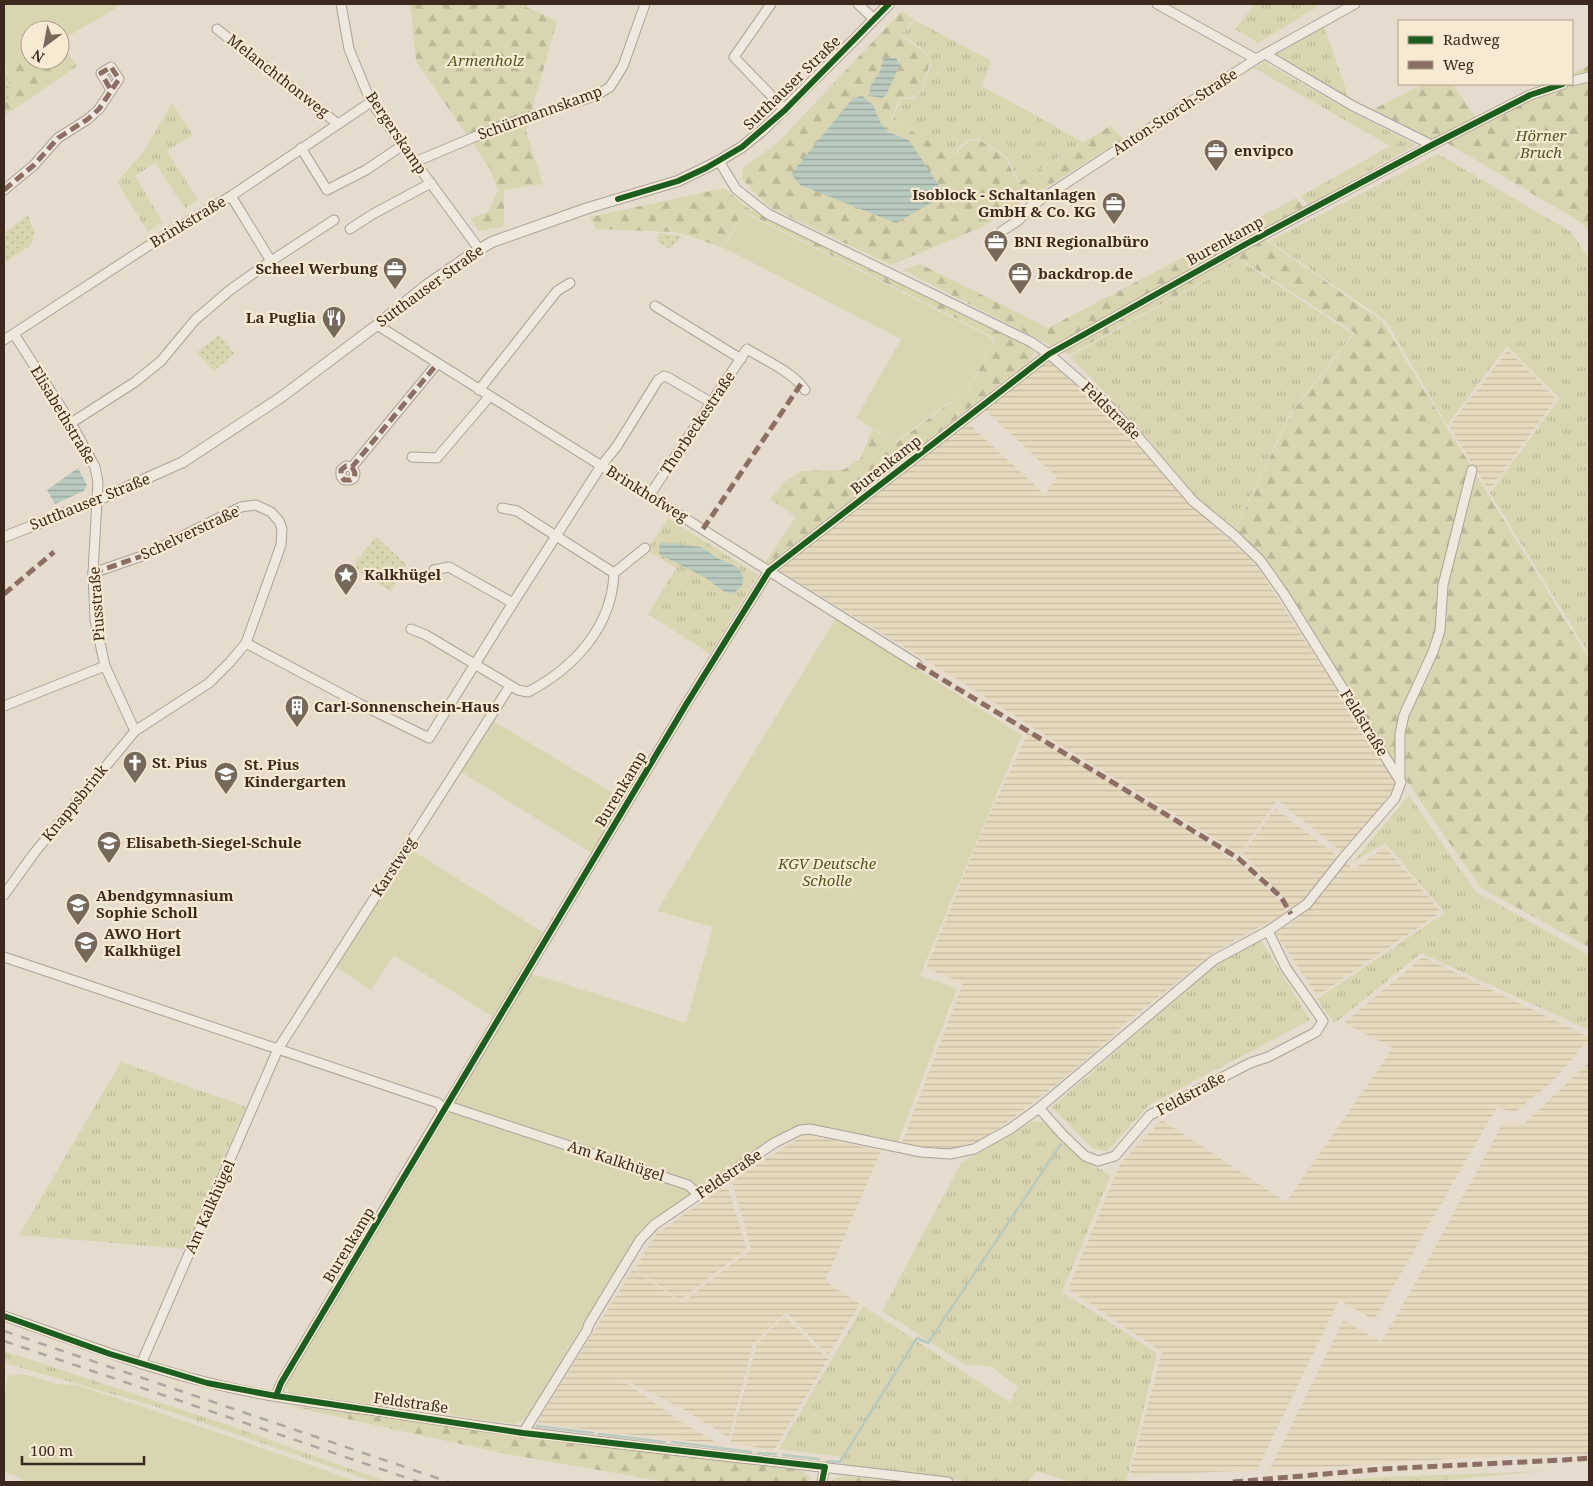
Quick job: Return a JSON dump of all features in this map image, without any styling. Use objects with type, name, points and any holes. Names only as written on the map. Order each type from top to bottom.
[{"type":"street","name":"Bergerskamp","points":[[341,4],[349,49],[371,102],[479,250]]},
{"type":"street","name":"Schürmannskamp","points":[[415,162],[498,127],[595,96],[610,86],[623,66],[644,4]]},
{"type":"street","points":[[772,4],[734,57],[784,110]]},
{"type":"street","points":[[858,4],[874,19]]},
{"type":"street","name":"Sutthauser Straße","points":[[4,537],[98,500],[183,462],[280,398],[428,284],[479,250],[505,236],[588,208],[678,181],[719,161],[742,147],[763,130],[889,4]]},
{"type":"street","name":"Anton-Storch-Straße","points":[[1002,231],[1019,220],[1031,206],[1256,60],[1157,4]]},
{"type":"street","points":[[1256,60],[1355,4]]},
{"type":"street","name":"Melanchthonweg","points":[[217,29],[338,124]]},
{"type":"street","points":[[1265,54],[1353,106],[1432,144]]},
{"type":"street","points":[[1573,81],[1589,77]]},
{"type":"street","name":"Burenkamp","points":[[276,1396],[286,1375],[445,1104],[682,711],[769,571],[1049,354],[1246,244],[1432,144],[1530,95],[1560,85]]},
{"type":"street","points":[[4,190],[34,165],[58,138],[88,119],[99,109],[111,90]]},
{"type":"street","name":"Brinkstraße","points":[[4,340],[148,246],[230,196],[371,102]]},
{"type":"street","points":[[301,148],[327,190],[366,170],[403,145]]},
{"type":"street","name":"Feldstraße","points":[[719,161],[736,189],[768,214],[1031,342],[1049,354],[1109,406],[1193,501],[1234,535],[1260,560],[1284,594],[1400,779]]},
{"type":"street","points":[[350,229],[373,214],[431,183]]},
{"type":"street","points":[[230,196],[271,261]]},
{"type":"street","points":[[71,423],[135,382],[161,361],[195,320],[230,290],[334,220]]},
{"type":"street","points":[[479,390],[557,291],[570,284]]},
{"type":"street","points":[[655,306],[741,359]]},
{"type":"street","name":"Brinkhofweg","points":[[377,325],[917,664]]},
{"type":"street","name":"Elisabethstraße","points":[[14,334],[71,423],[95,467],[98,482],[98,500]]},
{"type":"street","name":"Thorbeckestraße","points":[[649,496],[747,349],[802,384],[805,390]]},
{"type":"street","points":[[352,467],[437,364]]},
{"type":"street","points":[[246,643],[428,738],[556,535],[601,466],[617,446],[658,380],[664,376],[712,403]]},
{"type":"street","points":[[412,457],[437,458],[489,397]]},
{"type":"street","name":"Feldstraße","points":[[523,1433],[640,1240],[654,1225],[698,1194],[774,1144],[800,1130],[810,1129],[921,1152],[950,1154],[974,1149],[1010,1129],[1039,1108],[1214,960],[1268,931],[1308,904],[1344,857],[1395,798],[1401,782],[1400,733],[1404,715],[1433,652],[1440,630],[1443,585],[1472,470]]},
{"type":"street","name":"Piusstraße","points":[[98,500],[93,573],[95,620],[104,666],[134,731]]},
{"type":"street","name":"Schelverstraße","points":[[93,573],[142,556],[241,507],[256,505],[271,512],[279,521],[282,529],[281,545],[246,643]]},
{"type":"street","points":[[502,508],[517,511],[614,573]]},
{"type":"street","points":[[410,629],[426,635],[510,686],[528,692],[540,686],[566,666],[585,647],[600,626],[606,613],[613,590],[614,573],[644,548]]},
{"type":"street","points":[[434,570],[449,567],[513,603]]},
{"type":"street","name":"Knappsbrink","points":[[4,896],[36,852],[134,731],[208,684],[246,643]]},
{"type":"street","points":[[4,706],[104,666]]},
{"type":"street","name":"Karstweg","points":[[278,1049],[510,686]]},
{"type":"street","name":"Feldstraße","points":[[1039,1108],[1085,1156],[1098,1161],[1115,1156],[1150,1115],[1250,1063],[1268,1057],[1316,1032],[1323,1021],[1286,968],[1268,931]]},
{"type":"street","name":"Am Kalkhügel","points":[[4,957],[445,1104],[451,1108],[688,1185],[698,1194]]},
{"type":"street","name":"Am Kalkhügel","points":[[141,1364],[278,1049]]},
{"type":"street","name":"Feldstraße","points":[[4,1316],[141,1364],[207,1383],[276,1396],[523,1433],[948,1482]]},
{"type":"street","points":[[822,1482],[825,1467]]},
{"type":"shaded area","points":[[884,58],[896,58],[900,65],[886,95],[882,98],[870,96],[870,86],[879,73]]},
{"type":"shaded area","points":[[862,96],[873,105],[880,122],[888,132],[909,140],[945,195],[896,223],[800,185],[791,174],[853,98]]},
{"type":"shaded area","points":[[1508,350],[1556,399],[1489,491],[1449,426]]},
{"type":"shaded area","points":[[1049,358],[1131,433],[1191,505],[1255,563],[1397,783],[1384,803],[1342,852],[1277,800],[1240,854],[778,570],[966,421],[1045,495],[1057,477],[983,408]]},
{"type":"shaded area","points":[[78,468],[87,485],[84,491],[55,504],[47,490]]},
{"type":"shaded area","points":[[663,542],[701,547],[717,558],[737,567],[743,576],[742,586],[734,593],[723,591],[706,578],[659,554],[659,545]]},
{"type":"shaded area","points":[[1028,732],[1143,800],[1242,866],[1279,900],[1286,913],[1213,953],[1123,1025],[1102,1046],[1053,1087],[998,1129],[973,1144],[957,1151],[941,1151],[902,1143],[963,983],[926,968],[982,831]]},
{"type":"shaded area","points":[[1275,808],[1354,869],[1385,847],[1441,912],[1317,996],[1275,932],[1301,918],[1243,853]]},
{"type":"shaded area","points":[[1423,957],[1589,1037],[1589,1039],[1553,1081],[1514,1113],[1497,1107],[1374,1320],[1339,1300],[1257,1470],[1129,1476],[1162,1352],[1068,1289],[1120,1164],[1162,1120],[1286,1202],[1393,1048],[1344,1023]]},
{"type":"shaded area","points":[[1589,1062],[1589,1454],[1463,1458],[1269,1471],[1343,1320],[1381,1342],[1503,1123],[1524,1124]]},
{"type":"shaded area","points":[[805,1134],[881,1151],[825,1281],[860,1304],[828,1355],[786,1312],[753,1344],[729,1438],[685,1410],[617,1376],[678,1420],[719,1444],[596,1431],[537,1422],[633,1269],[682,1303],[751,1249],[732,1181]]},
{"type":"shaded area","points":[[727,1185],[747,1249],[680,1300],[635,1269],[656,1234]]},
{"type":"shaded area","points":[[784,1316],[828,1359],[774,1450],[730,1443],[757,1344]]},
{"type":"green space","points":[[4,4],[123,4],[70,35],[70,20],[20,20],[20,58],[5,62]]},
{"type":"green space","name":"Armenholz","points":[[410,4],[527,4],[526,7],[557,21],[526,131],[543,184],[504,190],[504,226],[479,231],[470,218],[488,212],[498,190],[490,169],[416,61]]},
{"type":"green space","points":[[1255,4],[1316,4],[1317,7],[1258,43],[1235,29]]},
{"type":"green space","points":[[901,12],[914,19],[900,36],[923,51],[930,62],[922,89],[916,97],[900,98],[891,119],[954,155],[968,141],[980,140],[1006,158],[1018,183],[1110,126],[1124,139],[982,227],[891,265],[771,208],[756,194],[742,179],[743,168],[777,143]],"holes":[[[884,58],[882,98],[871,96],[870,86],[879,73]],[[873,105],[882,125],[890,132],[910,140],[896,223]]]},
{"type":"green space","points":[[915,20],[991,61],[982,86],[1083,142],[1019,182],[1007,157],[980,139],[967,140],[953,154],[892,119],[901,99],[916,98],[923,89],[931,63],[923,49],[901,35]]},
{"type":"green space","points":[[1324,26],[1349,98],[1276,55]]},
{"type":"green space","points":[[70,56],[77,66],[4,116],[4,104],[12,98],[5,62],[20,58],[20,70],[70,70]]},
{"type":"green space","points":[[4,61],[12,98],[4,104]]},
{"type":"green space","points":[[1264,62],[1355,114],[1416,145],[1308,205],[1301,196],[1390,146],[1254,68]]},
{"type":"green space","name":"Hörner Bruch","points":[[1589,65],[1589,234],[1582,223],[1447,143],[1553,85],[1573,85],[1573,73]]},
{"type":"green space","points":[[1421,85],[1454,85],[1475,117],[1432,139],[1372,110]]},
{"type":"green space","points":[[172,103],[193,135],[167,151],[198,200],[185,208],[155,163],[135,176],[163,222],[148,232],[117,182],[144,151]]},
{"type":"green space","points":[[1438,154],[1571,232],[1589,259],[1589,654],[1490,493],[1560,398],[1507,346],[1447,425],[1386,321],[1269,241]]},
{"type":"green space","points":[[724,188],[746,207],[1029,346],[1034,353],[1030,361],[768,565],[765,563],[796,517],[770,499],[784,482],[802,471],[843,470],[861,458],[872,429],[896,443],[970,388],[995,338],[743,211],[723,248],[674,232],[596,229],[590,217]]},
{"type":"green space","points":[[1296,198],[1304,207],[1256,233],[1382,321],[1589,659],[1589,947],[1481,888],[1396,766],[1263,568],[1232,536],[1292,412],[1355,333],[1242,260],[1069,355],[903,270],[920,264],[1048,328]]},
{"type":"green space","points":[[743,212],[994,339],[969,388],[895,442],[856,418],[901,339],[724,248]]},
{"type":"green space","points":[[28,215],[34,232],[31,245],[4,263],[4,233]]},
{"type":"green space","points":[[659,233],[682,236],[670,249],[657,242]]},
{"type":"green space","points":[[1241,261],[1353,334],[1291,412],[1235,528],[1195,496],[1143,433],[1070,356]]},
{"type":"green space","points":[[219,335],[235,354],[213,371],[197,352]]},
{"type":"green space","points":[[668,518],[758,575],[710,654],[648,614],[676,568],[647,550]]},
{"type":"green space","points":[[376,537],[407,565],[391,591],[352,567]]},
{"type":"green space","name":"KGV Deutsche Scholle","points":[[836,618],[1022,735],[920,975],[957,989],[897,1144],[797,1125],[687,1202],[640,1230],[525,1419],[515,1424],[289,1393],[285,1384],[315,1335],[495,1018],[394,955],[371,990],[335,966],[410,849],[546,934],[592,853],[461,772],[493,721],[628,802],[527,972],[686,1023],[713,927],[657,911]]},
{"type":"green space","points":[[1409,795],[1475,891],[1589,955],[1589,1030],[1421,953],[1334,1024],[1317,999],[1445,913],[1385,843],[1353,862]]},
{"type":"green space","points":[[1261,940],[1310,1020],[1149,1105],[1107,1151],[1092,1148],[1052,1107],[1217,963]]},
{"type":"green space","points":[[121,1062],[246,1107],[184,1249],[19,1235]]},
{"type":"green space","points":[[1033,1121],[1043,1122],[1085,1161],[1111,1175],[1062,1292],[1157,1353],[1126,1482],[1070,1482],[1037,1471],[1028,1482],[963,1481],[843,1465],[838,1456],[779,1449],[863,1306],[1010,1402],[1018,1387],[992,1367],[964,1364],[882,1311],[961,1163]]},
{"type":"green space","points":[[4,1351],[228,1425],[387,1482],[375,1482],[148,1404],[4,1363]]},
{"type":"green space","points":[[23,1374],[56,1384],[76,1385],[359,1482],[21,1482],[22,1478],[4,1472],[4,1396],[8,1376]]},
{"type":"green space","points":[[284,1405],[796,1469],[807,1475],[811,1482],[666,1482],[501,1453]]},
{"type":"green space","points":[[1548,1471],[1427,1482],[1325,1482],[1381,1477]]},
{"type":"green space","points":[[845,1476],[899,1482],[830,1482]]},
{"type":"waterway","points":[[828,1461],[840,1462],[917,1338],[928,1343],[1061,1144]]},
{"type":"waterway","points":[[537,1426],[593,1433]]},
{"type":"waterway","points":[[599,1434],[665,1442]]},
{"type":"waterway","points":[[672,1442],[751,1452]]},
{"type":"waterway","points":[[758,1453],[776,1454]]},
{"type":"waterway","points":[[783,1455],[819,1459]]},
{"type":"railway","points":[[4,1331],[449,1482]]},
{"type":"railway","points":[[4,1341],[419,1482]]},
{"type":"marked path","points":[[4,190],[34,165],[58,138],[88,119],[99,109],[119,79],[111,67],[101,73],[111,90]]},
{"type":"marked path","points":[[352,467],[355,473],[354,478],[344,480],[341,476],[341,470],[346,466],[352,467],[437,364]]},
{"type":"marked path","points":[[703,529],[801,384]]},
{"type":"marked path","points":[[93,573],[142,556],[241,507]]},
{"type":"marked path","points":[[4,594],[54,552]]},
{"type":"marked path","points":[[917,664],[1238,858],[1281,897],[1291,914]]},
{"type":"marked path","points":[[1233,1482],[1382,1469],[1589,1458]]},
{"type":"cycle path","points":[[618,199],[678,181],[706,168],[742,147],[785,110],[889,4]]},
{"type":"cycle path","points":[[276,1396],[281,1383],[687,703],[769,571],[1049,354],[1246,244],[1432,145],[1530,95],[1560,85]]},
{"type":"cycle path","points":[[4,1316],[110,1354],[207,1383],[276,1396],[523,1433],[825,1467],[822,1482]]},
{"type":"place","name":"envipco","points":[[1216,172]]},
{"type":"place","name":"Isoblock - Schaltanlagen GmbH & Co. KG","points":[[1114,225]]},
{"type":"place","name":"BNI Regionalbüro","points":[[996,263]]},
{"type":"place","name":"Scheel Werbung","points":[[395,290]]},
{"type":"place","name":"backdrop.de","points":[[1020,295]]},
{"type":"place","name":"La Puglia","points":[[334,339]]},
{"type":"place","name":"Kalkhügel","points":[[346,596]]},
{"type":"place","name":"Carl-Sonnenschein-Haus","points":[[297,728]]},
{"type":"place","name":"St. Pius","points":[[135,784]]},
{"type":"place","name":"St. Pius Kindergarten","points":[[226,795]]},
{"type":"place","name":"Elisabeth-Siegel-Schule","points":[[109,864]]},
{"type":"place","name":"Abendgymnasium Sophie Scholl","points":[[78,926]]},
{"type":"place","name":"AWO Hort Kalkhügel","points":[[86,964]]}]
